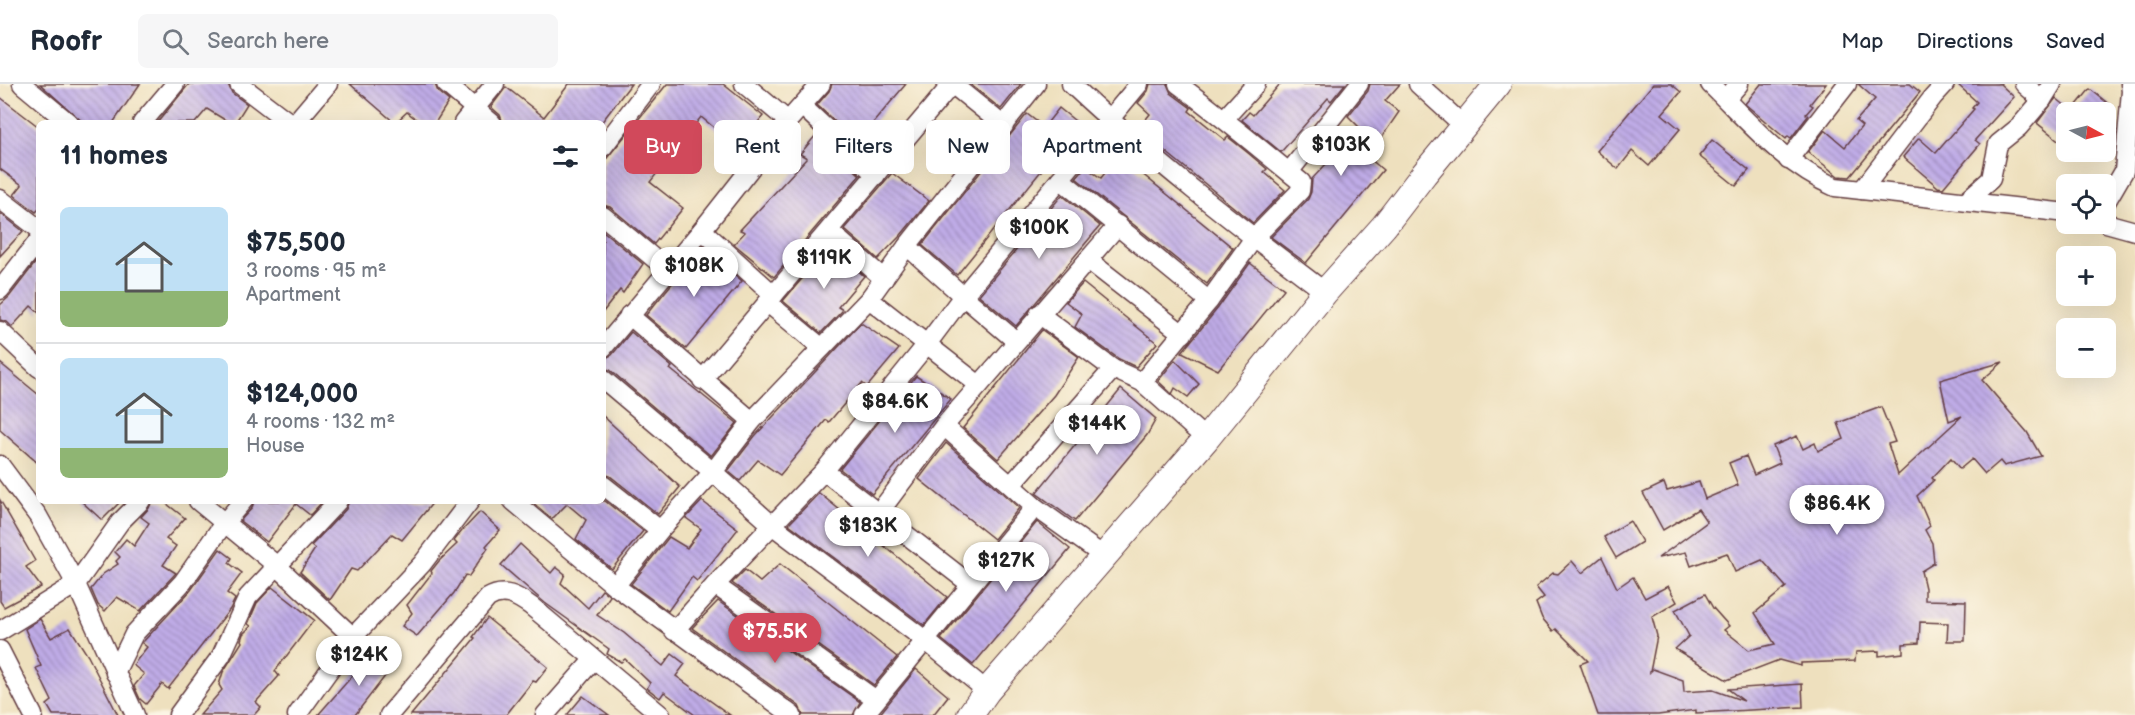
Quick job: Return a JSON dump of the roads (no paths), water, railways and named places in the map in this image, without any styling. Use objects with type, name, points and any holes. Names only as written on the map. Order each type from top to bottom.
[{"type":"street","points":[[22,84],[65,120]]},
{"type":"street","points":[[239,84],[286,120]]},
{"type":"street","points":[[298,120],[328,84]]},
{"type":"street","points":[[446,84],[488,120]]},
{"type":"street","points":[[465,120],[495,84]]},
{"type":"street","points":[[606,143],[651,84]]},
{"type":"street","points":[[744,84],[787,120]]},
{"type":"street","points":[[789,120],[821,84]]},
{"type":"street","points":[[702,380],[952,84],[997,120]]},
{"type":"street","points":[[1009,120],[1036,84]]},
{"type":"street","points":[[1071,84],[1110,120],[1139,84]]},
{"type":"street","points":[[1142,382],[1209,301],[1254,238],[1300,191],[1300,182],[1289,172],[1225,118],[1178,84]]},
{"type":"street","points":[[1225,118],[1256,84]]},
{"type":"street","points":[[1289,172],[1359,84]]},
{"type":"street","points":[[1418,84],[1464,126]]},
{"type":"street","points":[[970,715],[987,691],[1206,439],[1325,292],[1384,226],[1498,84]]},
{"type":"street","points":[[1710,84],[1788,160],[1811,176],[1835,187],[2056,212]]},
{"type":"street","points":[[1726,99],[1739,84]]},
{"type":"street","points":[[1788,160],[1847,84]]},
{"type":"street","points":[[1862,190],[1945,84]]},
{"type":"street","points":[[2024,84],[2042,100]]},
{"type":"street","points":[[1966,201],[1991,179],[1998,144],[2019,127],[2042,100],[2052,84]]},
{"type":"street","points":[[2116,185],[2124,171],[2130,84]]},
{"type":"street","points":[[144,120],[171,85]]},
{"type":"street","points":[[802,106],[876,175]]},
{"type":"street","points":[[1163,163],[1254,238],[1325,292]]},
{"type":"street","points":[[606,344],[746,174]]},
{"type":"street","points":[[615,586],[660,530],[712,472],[752,421],[869,299],[907,246],[965,174]]},
{"type":"street","points":[[674,631],[824,471],[963,296],[1065,174]]},
{"type":"street","points":[[1060,180],[1209,301]]},
{"type":"street","points":[[0,199],[36,227]]},
{"type":"street","points":[[606,218],[668,270]]},
{"type":"street","points":[[878,514],[944,426],[1118,225]]},
{"type":"street","points":[[2116,226],[2135,231]]},
{"type":"street","points":[[702,230],[822,348]]},
{"type":"street","points":[[829,231],[884,279]]},
{"type":"street","points":[[0,290],[36,244]]},
{"type":"street","points":[[907,246],[1016,341]]},
{"type":"street","points":[[1088,260],[1183,334]]},
{"type":"street","points":[[869,299],[979,385]]},
{"type":"street","points":[[1040,314],[1113,369],[1142,382],[1206,439]]},
{"type":"street","points":[[629,315],[752,421]]},
{"type":"street","points":[[0,331],[36,362]]},
{"type":"street","points":[[1011,485],[1113,369]]},
{"type":"street","points":[[606,382],[772,525],[925,640],[987,691]]},
{"type":"street","points":[[944,426],[1035,507],[1105,557]]},
{"type":"street","points":[[0,465],[38,516],[76,584],[135,715]]},
{"type":"street","points":[[824,471],[970,584]]},
{"type":"street","points":[[606,487],[660,530]]},
{"type":"street","points":[[38,516],[47,504]]},
{"type":"street","points":[[0,631],[76,584],[120,522],[138,504]]},
{"type":"street","points":[[202,504],[276,565],[353,637]]},
{"type":"street","points":[[115,673],[134,634],[183,582],[224,523],[240,504]]},
{"type":"street","points":[[178,715],[221,656],[248,597],[335,504]]},
{"type":"street","points":[[297,715],[353,637],[422,564],[468,504]]},
{"type":"street","points":[[517,504],[615,586],[792,715]]},
{"type":"street","points":[[864,715],[1035,507]]},
{"type":"street","points":[[715,585],[876,700]]},
{"type":"street","points":[[389,715],[457,633],[488,598],[496,593],[506,593],[522,600],[661,715]]},
{"type":"street","points":[[0,650],[33,715]]},
{"type":"street","points":[[545,715],[594,660]]}]
